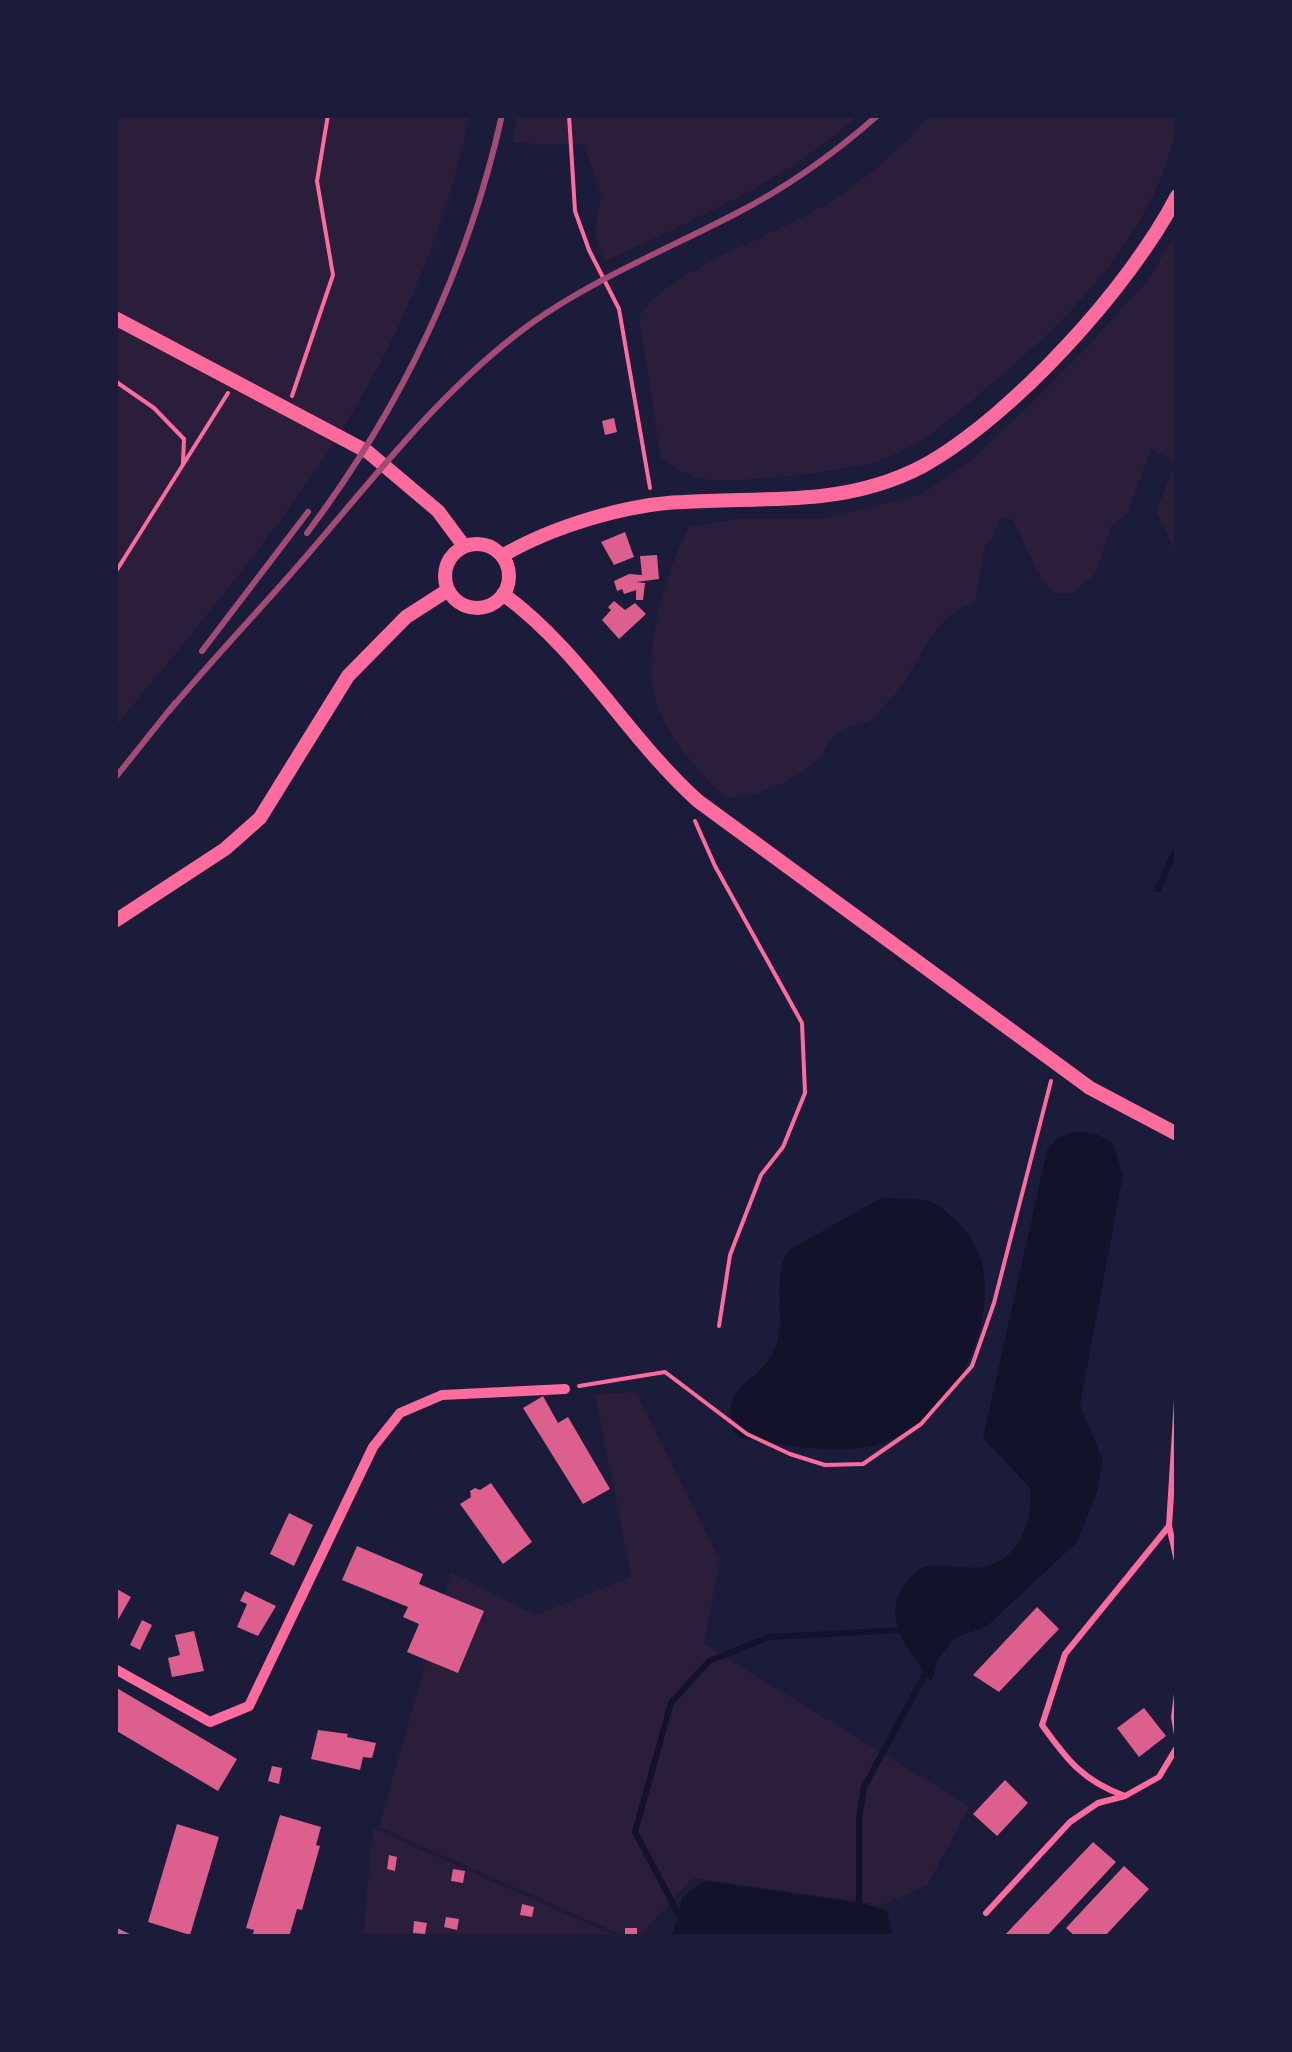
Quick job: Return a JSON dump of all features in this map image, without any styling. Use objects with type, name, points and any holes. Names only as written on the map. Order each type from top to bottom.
[{"type":"street","points":[[502,556],[523,544],[593,520],[653,505],[820,496],[860,490],[894,479],[931,460],[1027,384],[1098,311],[1123,280],[1177,196]]},
{"type":"street","points":[[115,318],[380,460],[438,511],[464,546]]},
{"type":"street","points":[[480,544],[502,556],[509,580],[503,594],[491,605],[475,608],[460,603],[448,590],[446,565],[464,546],[480,544]]},
{"type":"street","points":[[115,921],[241,837],[260,818],[348,676],[406,617],[448,590]]},
{"type":"street","points":[[503,594],[544,628],[591,678],[648,751],[698,801],[1090,1088],[1177,1134]]},
{"type":"street","points":[[115,1669],[210,1722],[249,1706],[373,1447],[400,1413],[442,1395],[564,1389]]},
{"type":"lane","points":[[1177,1400],[1168,1526],[1177,1561]]},
{"type":"lane","points":[[1125,1796],[1100,1787],[1069,1762],[1042,1725],[1065,1654],[1168,1526]]},
{"type":"lane","points":[[1177,1694],[1177,1735]]},
{"type":"lane","points":[[986,1914],[1070,1822],[1098,1803],[1125,1796],[1159,1778],[1177,1747]]},
{"type":"path","points":[[288,408],[332,275],[317,182],[328,115]]},
{"type":"path","points":[[569,115],[575,211],[589,250],[619,309],[653,505]]},
{"type":"path","points":[[115,573],[236,381]]},
{"type":"path","points":[[115,382],[154,408],[184,440],[182,466]]},
{"type":"path","points":[[698,801],[694,819],[715,866],[802,1023],[805,1092],[783,1146],[761,1175],[730,1254],[719,1326]]},
{"type":"path","points":[[564,1389],[665,1372],[720,1417],[790,1454],[825,1465],[863,1464],[920,1424],[972,1366],[994,1303],[1056,1062]]},
{"type":"shaded area","points":[[115,115],[470,115],[436,236],[404,314],[366,389],[319,465],[264,542],[115,728]]},
{"type":"shaded area","points":[[517,115],[858,115],[769,180],[604,262],[595,233],[601,194],[584,145],[512,143]]},
{"type":"shaded area","points":[[930,115],[1177,115],[1177,123],[1166,164],[1149,203],[1103,274],[1045,337],[918,442],[859,466],[755,479],[708,480],[661,459],[639,317],[651,301],[717,258],[844,193],[891,155]]},
{"type":"shaded area","points":[[1177,232],[1177,556],[1156,511],[1176,462],[1151,449],[1128,513],[1111,527],[1095,574],[1072,593],[1055,593],[1044,584],[1013,520],[1001,516],[985,546],[975,603],[944,622],[877,715],[836,734],[819,759],[787,780],[745,796],[720,792],[673,737],[652,686],[657,617],[667,579],[689,527],[735,519],[820,519],[921,494],[972,460],[1074,361],[1148,280]]},
{"type":"shaded area","points":[[1074,1132],[1094,1133],[1113,1143],[1123,1175],[1080,1405],[1103,1461],[1097,1492],[1077,1542],[987,1626],[955,1638],[939,1658],[931,1682],[901,1635],[895,1611],[897,1598],[909,1579],[925,1567],[976,1568],[996,1563],[1022,1537],[1029,1513],[1030,1488],[983,1438],[1047,1150],[1058,1138]]},
{"type":"shaded area","points":[[881,1198],[933,1203],[964,1229],[976,1248],[985,1292],[982,1316],[977,1340],[957,1383],[938,1408],[916,1426],[890,1440],[864,1447],[794,1446],[743,1438],[733,1432],[732,1402],[768,1361],[779,1336],[781,1272],[789,1250]]},
{"type":"shaded area","points":[[636,1392],[720,1560],[704,1644],[969,1806],[928,1885],[882,1905],[693,1878],[639,1937],[626,1937],[379,1827],[451,1572],[536,1615],[631,1577],[595,1394]]},
{"type":"shaded area","points":[[373,1828],[618,1937],[363,1937]]},
{"type":"shaded area","points":[[706,1881],[861,1903],[887,1911],[893,1937],[672,1937],[683,1896]]},
{"type":"building","points":[[614,418],[617,432],[605,435],[602,421]]},
{"type":"building","points":[[625,532],[634,557],[614,565],[601,542]]},
{"type":"building","points":[[657,555],[659,579],[636,582],[645,583],[643,600],[636,600],[636,590],[624,594],[622,589],[617,591],[614,581],[629,574],[642,575],[640,556]]},
{"type":"building","points":[[614,601],[625,610],[635,603],[646,614],[619,639],[602,620]]},
{"type":"building","points":[[543,1396],[558,1423],[568,1417],[610,1489],[583,1504],[523,1408]]},
{"type":"building","points":[[491,1483],[532,1542],[503,1564],[460,1504],[471,1497],[470,1491]]},
{"type":"building","points":[[289,1513],[313,1525],[294,1566],[270,1554]]},
{"type":"building","points":[[357,1546],[423,1574],[419,1584],[484,1611],[458,1673],[407,1652],[419,1624],[403,1617],[408,1607],[342,1580]]},
{"type":"building","points":[[115,1588],[131,1597],[115,1625]]},
{"type":"building","points":[[245,1591],[276,1606],[258,1636],[237,1627],[247,1604],[240,1601]]},
{"type":"building","points":[[1037,1607],[1059,1629],[999,1692],[973,1675]]},
{"type":"building","points":[[142,1620],[152,1625],[140,1650],[130,1645]]},
{"type":"building","points":[[194,1631],[204,1671],[172,1677],[168,1658],[180,1655],[175,1635]]},
{"type":"building","points":[[115,1687],[237,1759],[218,1791],[115,1730]]},
{"type":"building","points":[[1144,1708],[1166,1736],[1139,1757],[1117,1728]]},
{"type":"building","points":[[318,1730],[376,1743],[372,1758],[363,1757],[360,1770],[311,1759]]},
{"type":"building","points":[[272,1766],[282,1768],[279,1784],[268,1781]]},
{"type":"building","points":[[1005,1780],[1028,1803],[997,1836],[973,1814]]},
{"type":"building","points":[[280,1815],[321,1827],[316,1845],[320,1846],[302,1910],[297,1909],[289,1937],[252,1937],[254,1930],[246,1928]]},
{"type":"building","points":[[177,1824],[219,1837],[190,1935],[148,1922]]},
{"type":"building","points":[[1093,1842],[1116,1862],[1046,1937],[1003,1937]]},
{"type":"building","points":[[389,1855],[397,1857],[395,1871],[387,1869]]},
{"type":"building","points":[[1124,1866],[1149,1889],[1104,1937],[1076,1937],[1066,1928]]},
{"type":"building","points":[[453,1869],[465,1871],[463,1883],[451,1881]]},
{"type":"building","points":[[522,1904],[534,1907],[532,1917],[520,1915]]},
{"type":"building","points":[[446,1917],[459,1919],[457,1930],[444,1927]]},
{"type":"building","points":[[414,1921],[427,1923],[425,1934],[413,1933]]},
{"type":"building","points":[[115,1927],[136,1937],[115,1937]]},
{"type":"building","points":[[625,1928],[637,1928],[637,1937],[625,1937]]},
{"type":"waterway","points":[[1158,889],[1177,846]]},
{"type":"waterway","points":[[679,1915],[635,1832],[671,1703],[709,1661],[769,1637],[902,1630]]},
{"type":"waterway","points":[[859,1911],[859,1819],[864,1787],[930,1665]]},
{"type":"railway","points":[[307,533],[372,436],[427,334],[470,227],[502,115]]},
{"type":"railway","points":[[169,711],[432,412],[495,352],[578,293],[774,193],[878,115]]},
{"type":"railway","points":[[202,651],[308,512]]},
{"type":"railway","points":[[115,778],[175,703]]}]
